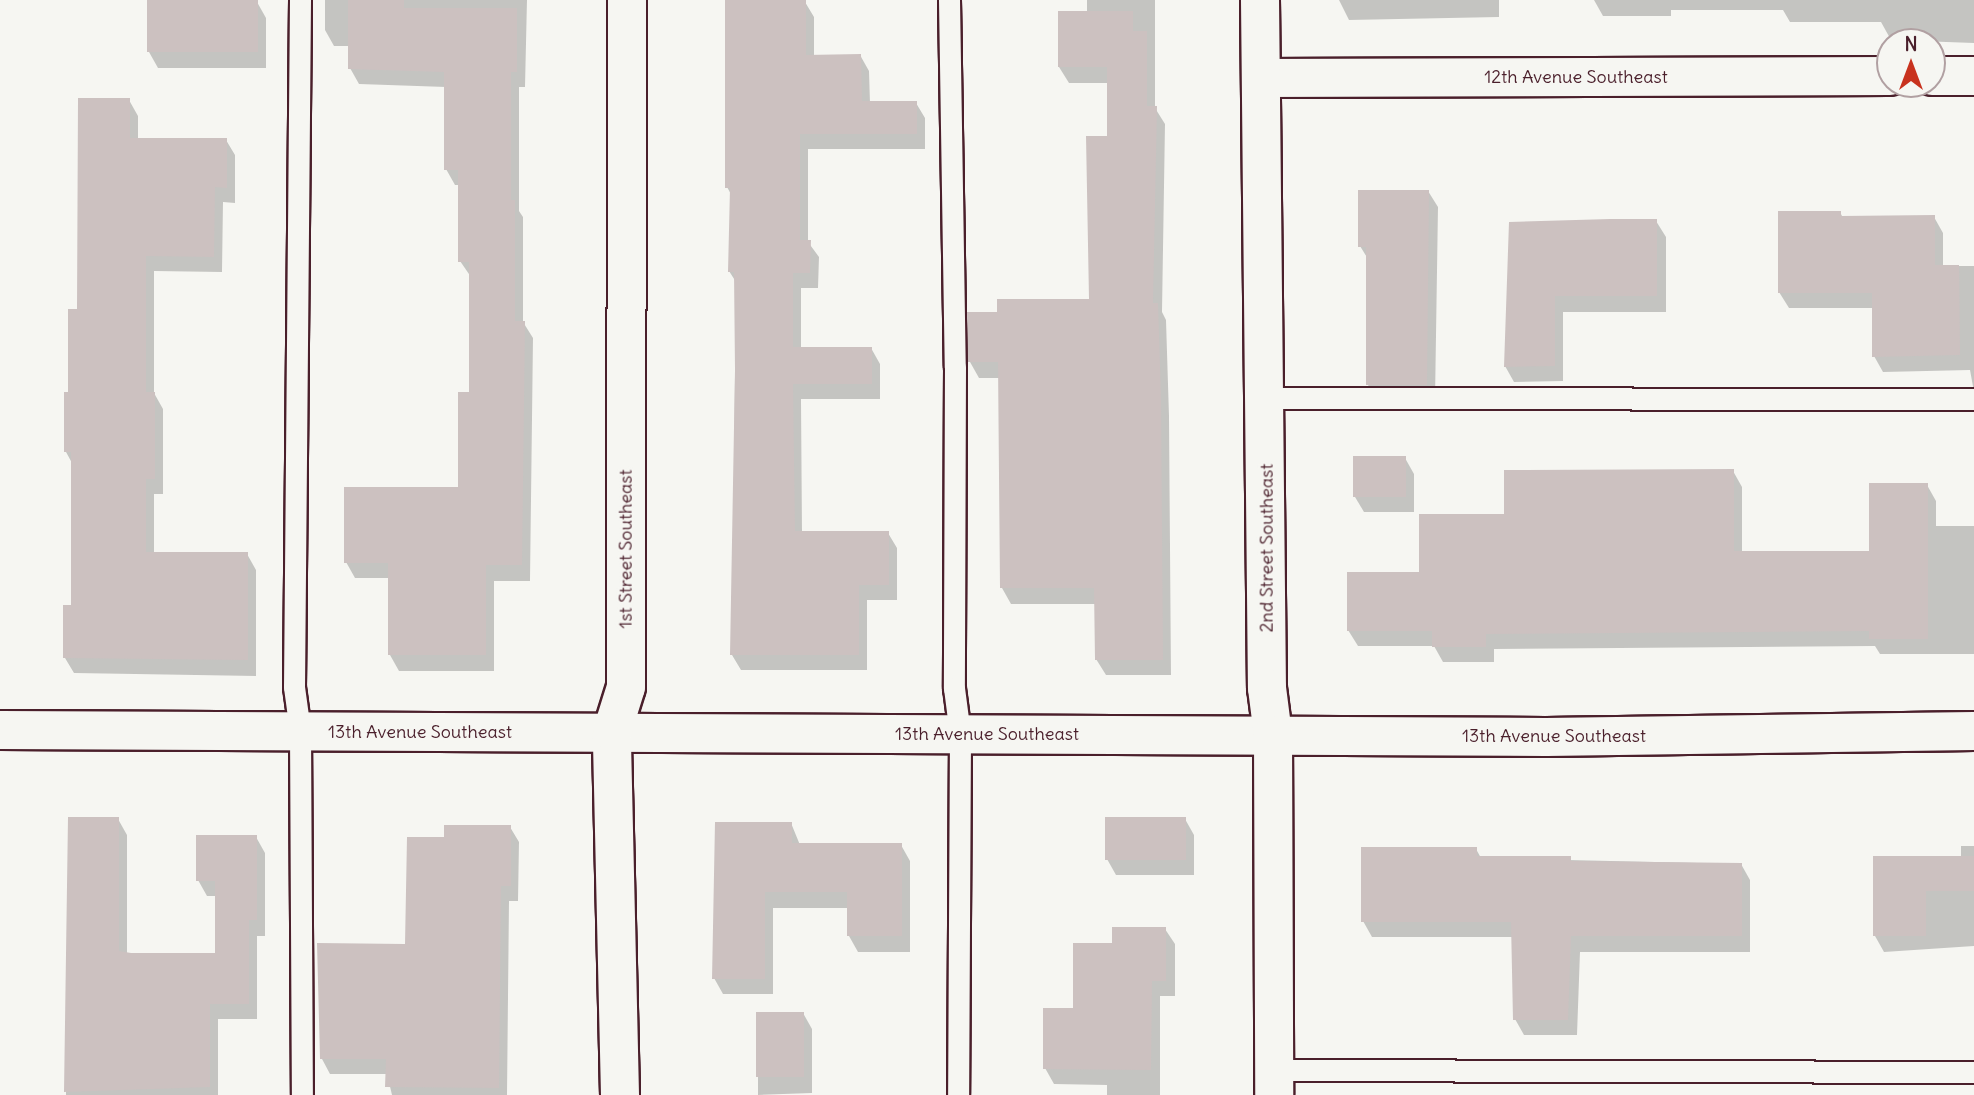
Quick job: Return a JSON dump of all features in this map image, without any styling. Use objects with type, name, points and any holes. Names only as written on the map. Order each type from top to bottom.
[{"type":"street","name":"1st Street Southeast","points":[[620,1095],[612,732],[626,687],[627,0]]},
{"type":"street","name":"2nd Street Southeast","points":[[1260,0],[1267,398],[1267,688],[1273,735],[1274,1082]]},
{"type":"street","name":"12th Avenue Southeast","points":[[1262,78],[1876,76]]},
{"type":"street","points":[[1946,76],[1974,76]]},
{"type":"street","name":"13th Avenue Southeast","points":[[0,730],[1273,735],[1974,731]]},
{"type":"lane","points":[[300,0],[294,673],[300,731],[302,1095]]},
{"type":"lane","points":[[949,0],[954,688],[960,734],[958,1095]]},
{"type":"lane","points":[[1267,398],[1974,400]]},
{"type":"lane","points":[[1274,1082],[1974,1072]]},
{"type":"building","points":[[147,0],[258,0],[258,52],[147,52]]},
{"type":"building","points":[[348,0],[404,0],[404,8],[517,8],[517,72],[511,72],[511,200],[515,200],[515,321],[525,321],[522,565],[486,565],[486,655],[388,655],[388,563],[344,563],[344,487],[458,487],[458,392],[469,392],[469,262],[458,262],[458,170],[444,170],[444,72],[348,69]]},
{"type":"building","points":[[725,0],[806,0],[806,55],[861,54],[862,101],[917,101],[917,134],[800,134],[800,240],[811,240],[810,273],[793,273],[793,347],[872,347],[872,384],[793,384],[795,531],[889,531],[889,585],[859,585],[859,655],[730,655],[735,370],[734,272],[728,272],[730,188],[725,188]]},
{"type":"building","points":[[1058,11],[1133,11],[1133,31],[1147,31],[1147,106],[1157,106],[1153,303],[1158,303],[1161,398],[1163,660],[1095,660],[1094,588],[1000,588],[998,362],[968,362],[967,312],[997,312],[997,299],[1089,299],[1086,136],[1107,136],[1107,67],[1058,67]]},
{"type":"building","points":[[78,98],[130,98],[130,138],[227,138],[227,188],[215,187],[214,257],[146,256],[146,392],[155,392],[155,479],[146,479],[146,552],[248,552],[248,660],[63,658],[63,605],[71,605],[71,452],[64,452],[64,392],[68,392],[68,309],[77,309]]},
{"type":"building","points":[[1358,190],[1429,190],[1427,385],[1366,385],[1366,247],[1358,247]]},
{"type":"building","points":[[1778,211],[1841,211],[1841,216],[1935,215],[1935,265],[1959,265],[1960,355],[1872,357],[1872,293],[1778,293]]},
{"type":"building","points":[[1657,219],[1657,296],[1555,296],[1555,366],[1504,367],[1509,222]]},
{"type":"building","points":[[1353,456],[1406,456],[1406,497],[1353,497]]},
{"type":"building","points":[[1734,469],[1734,551],[1869,551],[1869,483],[1928,483],[1928,639],[1869,639],[1869,631],[1486,634],[1486,647],[1432,647],[1432,631],[1347,631],[1347,572],[1419,572],[1419,514],[1504,514],[1504,470]]},
{"type":"building","points":[[68,817],[119,817],[119,951],[131,953],[215,953],[215,881],[196,881],[196,835],[257,835],[257,920],[249,920],[249,1004],[210,1004],[210,1087],[64,1092]]},
{"type":"building","points":[[1105,817],[1186,817],[1186,860],[1105,860]]},
{"type":"building","points":[[715,822],[792,822],[792,843],[902,843],[902,936],[847,936],[847,892],[765,892],[765,979],[712,979]]},
{"type":"building","points":[[444,825],[511,825],[511,886],[501,886],[499,1088],[385,1087],[386,1059],[320,1059],[317,943],[405,944],[407,837],[444,837]]},
{"type":"building","points":[[1361,847],[1477,847],[1477,856],[1571,856],[1571,861],[1742,863],[1742,936],[1571,936],[1568,1020],[1513,1020],[1511,922],[1361,922]]},
{"type":"building","points":[[1873,856],[1974,856],[1974,891],[1926,891],[1926,936],[1873,936]]},
{"type":"building","points":[[1112,927],[1166,927],[1166,981],[1152,981],[1151,1070],[1043,1069],[1043,1008],[1073,1008],[1073,943],[1112,943]]},
{"type":"building","points":[[756,1012],[804,1012],[804,1077],[756,1077]]}]
